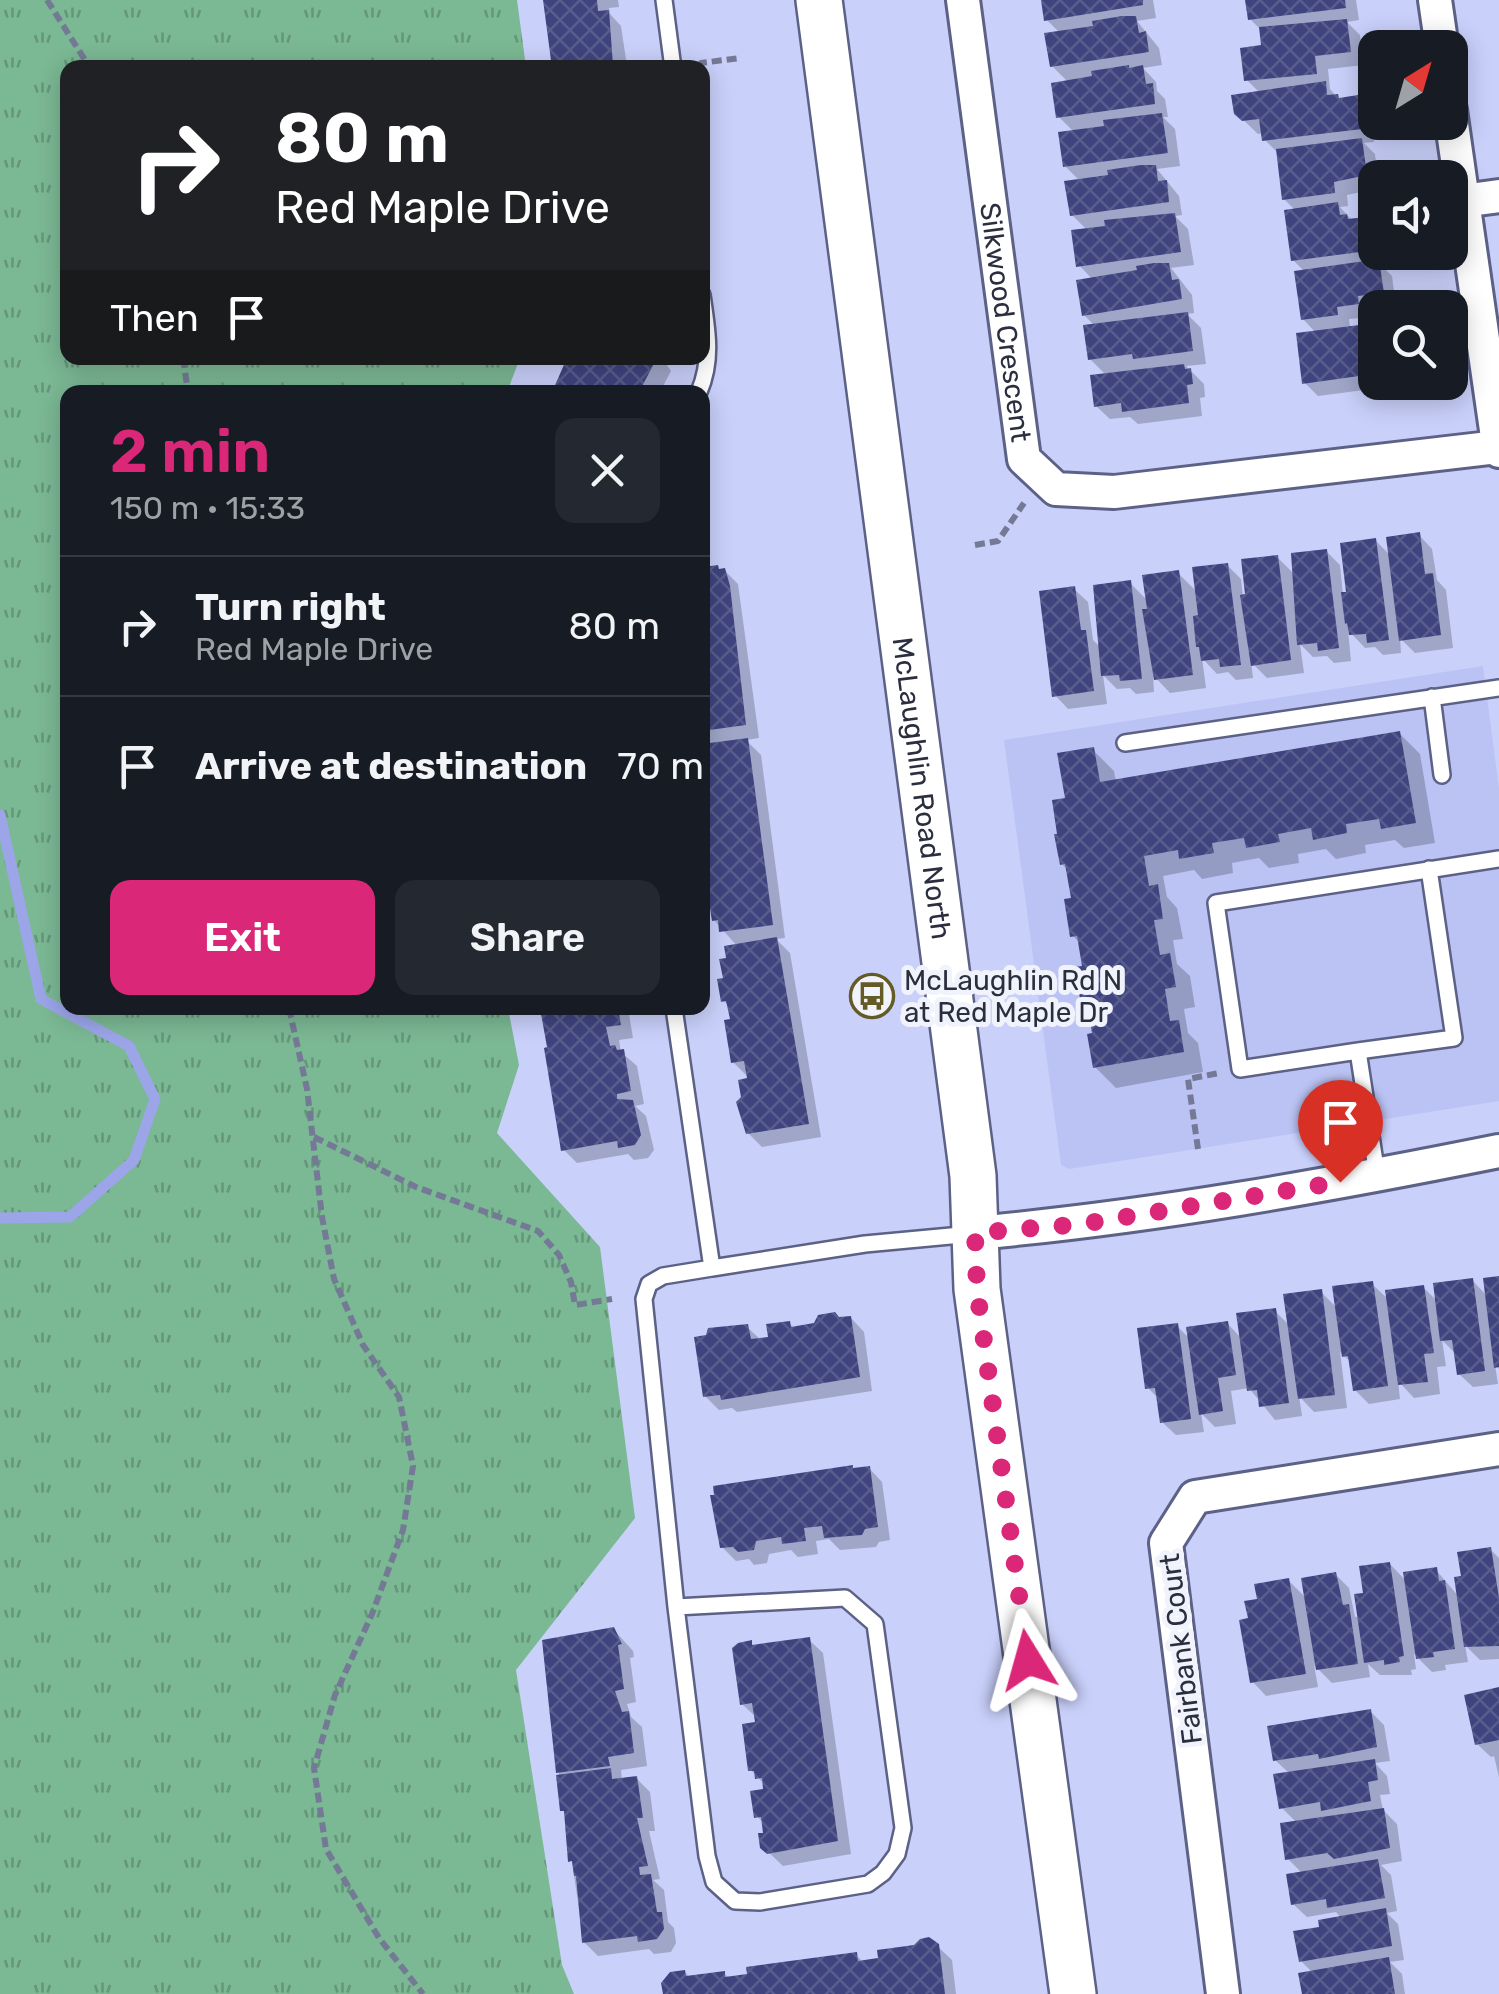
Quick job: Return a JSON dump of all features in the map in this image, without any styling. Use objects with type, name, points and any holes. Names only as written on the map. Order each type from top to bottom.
[{"type":"main road","name":"McLaughlin Road North","points":[[818,0],[973,1176],[980,1309],[1073,1994]]},
{"type":"street","name":"Silkwood Crescent","points":[[963,0],[1024,459],[1056,489],[1114,492],[1499,449]]},
{"type":"street","points":[[1435,0],[1439,30]]},
{"type":"street","points":[[1468,200],[1499,196]]},
{"type":"street","points":[[1468,241],[1499,449]]},
{"type":"street","points":[[975,1233],[1082,1224],[1377,1176],[1499,1150]]},
{"type":"street","name":"Fairbank Court","points":[[1223,1994],[1166,1543],[1195,1497],[1499,1450]]},
{"type":"lane","points":[[664,0],[672,60]]},
{"type":"lane","points":[[1125,743],[1499,688]]},
{"type":"lane","points":[[1432,698],[1442,774]]},
{"type":"lane","points":[[1429,869],[1454,1038],[1240,1069],[1216,903],[1429,869],[1499,859]]},
{"type":"lane","points":[[675,1015],[712,1268]]},
{"type":"lane","points":[[1358,1051],[1377,1176]]},
{"type":"lane","points":[[676,1607],[845,1598],[875,1624],[902,1828],[897,1854],[883,1873],[868,1884],[760,1902],[736,1901],[714,1882],[707,1856],[676,1607],[644,1299],[649,1284],[663,1276],[866,1244],[975,1233]]},
{"type":"path","points":[[47,0],[85,60]]},
{"type":"path","points":[[710,62],[740,58]]},
{"type":"path","points":[[975,544],[998,541],[1042,476]]},
{"type":"path","points":[[292,1015],[308,1089],[334,1279],[363,1346],[399,1397],[413,1466],[404,1530],[335,1695],[314,1768],[326,1849],[379,1938],[423,1994]]},
{"type":"path","points":[[1198,1149],[1188,1080],[1240,1069]]},
{"type":"path","points":[[314,1137],[416,1187],[538,1231],[559,1255],[571,1282],[575,1305],[612,1299]]},
{"type":"shaded area","points":[[1483,666],[1499,789],[1499,1101],[1069,1169],[1061,1165],[1004,740]]},
{"type":"green space","points":[[0,0],[517,0],[525,60],[60,60],[60,365],[517,365],[510,385],[60,385],[60,1015],[509,1015],[519,1065],[497,1133],[600,1247],[635,1518],[516,1670],[562,1965],[574,1994],[0,1994]]},
{"type":"building","points":[[543,0],[597,0],[598,11],[609,10],[613,60],[551,60]]},
{"type":"building","points":[[1041,0],[1143,0],[1143,5],[1044,21]]},
{"type":"building","points":[[1245,0],[1345,0],[1346,8],[1248,20]]},
{"type":"building","points":[[1136,16],[1139,33],[1146,31],[1149,52],[1050,67],[1044,33],[1093,26],[1092,21]]},
{"type":"building","points":[[1347,19],[1351,52],[1315,56],[1317,74],[1244,81],[1240,48],[1261,45],[1259,27]]},
{"type":"building","points":[[1143,65],[1146,84],[1153,83],[1155,104],[1056,118],[1051,83]]},
{"type":"building","points":[[1326,81],[1327,95],[1358,95],[1358,129],[1262,141],[1259,119],[1242,121],[1234,114],[1231,95]]},
{"type":"building","points":[[1162,113],[1168,153],[1063,167],[1058,132],[1104,126],[1103,120]]},
{"type":"building","points":[[1358,139],[1362,140],[1365,160],[1358,160],[1358,177],[1334,182],[1335,193],[1282,200],[1276,149]]},
{"type":"building","points":[[1156,165],[1158,181],[1167,180],[1169,202],[1070,216],[1064,181],[1108,175],[1107,170]]},
{"type":"building","points":[[1338,202],[1340,215],[1358,218],[1358,252],[1291,261],[1284,210]]},
{"type":"building","points":[[1175,213],[1181,252],[1076,267],[1071,230],[1105,226],[1104,220]]},
{"type":"building","points":[[1358,262],[1358,270],[1381,270],[1384,290],[1358,290],[1358,304],[1337,307],[1338,315],[1301,320],[1294,271]]},
{"type":"building","points":[[1169,263],[1172,280],[1179,279],[1182,299],[1082,316],[1076,280],[1137,270],[1136,266]]},
{"type":"building","points":[[1188,312],[1193,351],[1088,360],[1083,325]]},
{"type":"building","points":[[1358,325],[1358,376],[1302,384],[1296,333]]},
{"type":"building","points":[[1184,364],[1185,369],[1191,368],[1193,384],[1187,385],[1189,403],[1122,412],[1121,403],[1094,407],[1090,375]]},
{"type":"building","points":[[564,365],[653,365],[643,385],[555,385]]},
{"type":"building","points":[[1420,532],[1425,574],[1433,573],[1441,635],[1399,641],[1386,537]]},
{"type":"building","points":[[1376,538],[1389,640],[1367,643],[1366,634],[1349,635],[1345,624],[1340,543]]},
{"type":"building","points":[[1327,549],[1339,648],[1318,651],[1317,643],[1297,645],[1291,553]]},
{"type":"building","points":[[1278,555],[1291,660],[1251,666],[1240,595],[1245,594],[1241,559]]},
{"type":"building","points":[[1228,563],[1241,665],[1220,667],[1219,659],[1201,661],[1196,647],[1193,616],[1198,615],[1192,567]]},
{"type":"building","points":[[710,566],[725,568],[730,586],[746,725],[710,730]]},
{"type":"building","points":[[1179,570],[1193,675],[1154,680],[1142,609],[1147,609],[1142,575]]},
{"type":"building","points":[[1131,580],[1142,679],[1120,681],[1119,675],[1101,676],[1093,585]]},
{"type":"building","points":[[1075,586],[1094,691],[1052,697],[1039,591]]},
{"type":"building","points":[[1400,731],[1416,823],[1381,829],[1379,819],[1346,824],[1347,833],[1313,840],[1311,828],[1278,834],[1280,842],[1246,848],[1244,838],[1212,843],[1214,853],[1179,859],[1178,850],[1144,856],[1149,886],[1158,884],[1163,919],[1154,920],[1160,955],[1170,953],[1176,987],[1165,989],[1170,1021],[1179,1020],[1184,1052],[1093,1068],[1087,1003],[1081,1004],[1074,967],[1082,966],[1077,936],[1070,937],[1064,899],[1071,898],[1054,834],[1052,800],[1065,798],[1057,753],[1094,747],[1100,782]]},
{"type":"building","points":[[748,738],[773,925],[719,932],[718,920],[712,921],[710,743]]},
{"type":"building","points":[[777,937],[809,1124],[746,1134],[736,1102],[741,1097],[738,1080],[747,1078],[744,1061],[731,1063],[724,1020],[730,1019],[726,1001],[721,1002],[717,979],[723,978],[719,959],[726,958],[724,946]]},
{"type":"building","points":[[541,1015],[619,1015],[621,1025],[606,1027],[610,1046],[624,1049],[631,1091],[617,1094],[617,1099],[633,1100],[641,1135],[635,1145],[618,1148],[617,1141],[561,1151],[544,1048],[547,1047]]},
{"type":"building","points":[[1499,1276],[1499,1367],[1494,1368],[1483,1278]]},
{"type":"building","points":[[1473,1278],[1485,1371],[1457,1375],[1452,1340],[1440,1341],[1433,1283]]},
{"type":"building","points":[[1373,1281],[1388,1386],[1353,1391],[1348,1356],[1342,1357],[1332,1286]]},
{"type":"building","points":[[1424,1285],[1434,1353],[1424,1354],[1428,1382],[1398,1385],[1385,1290]]},
{"type":"building","points":[[1322,1289],[1335,1395],[1298,1399],[1283,1294]]},
{"type":"building","points":[[1276,1308],[1289,1403],[1259,1407],[1257,1390],[1247,1391],[1236,1313]]},
{"type":"building","points":[[835,1312],[839,1317],[851,1316],[860,1377],[721,1400],[720,1395],[703,1397],[694,1337],[706,1335],[708,1328],[748,1324],[751,1339],[768,1337],[766,1324],[790,1321],[791,1327],[814,1323],[818,1315]]},
{"type":"building","points":[[1228,1321],[1236,1375],[1218,1378],[1223,1411],[1199,1415],[1186,1327]]},
{"type":"building","points":[[1178,1323],[1191,1419],[1160,1423],[1155,1388],[1145,1389],[1137,1328]]},
{"type":"building","points":[[853,1465],[870,1466],[878,1527],[865,1529],[862,1535],[824,1538],[822,1526],[804,1528],[806,1541],[782,1544],[781,1537],[756,1541],[754,1550],[720,1548],[710,1495],[714,1495],[713,1486]]},
{"type":"building","points":[[1491,1547],[1499,1598],[1499,1646],[1464,1647],[1454,1577],[1461,1576],[1457,1552]]},
{"type":"building","points":[[1390,1562],[1404,1656],[1399,1657],[1400,1662],[1384,1665],[1384,1660],[1364,1663],[1354,1594],[1363,1593],[1359,1566]]},
{"type":"building","points":[[1437,1567],[1439,1581],[1445,1580],[1455,1649],[1416,1659],[1403,1572]]},
{"type":"building","points":[[1336,1572],[1343,1605],[1349,1604],[1358,1664],[1316,1670],[1301,1578]]},
{"type":"building","points":[[1289,1578],[1306,1674],[1250,1683],[1239,1620],[1248,1618],[1244,1601],[1257,1599],[1254,1584]]},
{"type":"building","points":[[614,1627],[622,1644],[618,1645],[624,1689],[615,1691],[622,1712],[629,1711],[634,1753],[608,1757],[610,1766],[556,1773],[542,1640]]},
{"type":"building","points":[[810,1637],[838,1841],[767,1854],[760,1848],[761,1817],[754,1818],[750,1791],[763,1789],[762,1778],[755,1779],[754,1771],[748,1771],[742,1724],[755,1722],[752,1703],[740,1705],[732,1648],[752,1640],[752,1645]]},
{"type":"building","points":[[1499,1687],[1499,1740],[1475,1745],[1464,1695]]},
{"type":"building","points":[[1371,1709],[1377,1747],[1319,1759],[1318,1754],[1273,1761],[1267,1726]]},
{"type":"building","points":[[1375,1759],[1378,1780],[1368,1782],[1371,1801],[1321,1811],[1320,1802],[1279,1809],[1273,1774]]},
{"type":"building","points":[[611,1768],[612,1779],[637,1776],[643,1818],[637,1818],[648,1866],[639,1867],[640,1875],[651,1874],[664,1929],[657,1939],[638,1942],[637,1936],[582,1943],[576,1876],[572,1861],[568,1862],[564,1811],[560,1811],[556,1775]]},
{"type":"building","points":[[1384,1808],[1390,1848],[1334,1859],[1327,1853],[1285,1860],[1280,1823]]},
{"type":"building","points":[[1378,1859],[1385,1898],[1327,1908],[1326,1899],[1291,1905],[1286,1874]]},
{"type":"building","points":[[1386,1908],[1392,1946],[1299,1962],[1293,1931],[1319,1927],[1318,1920]]},
{"type":"building","points":[[929,1937],[939,1944],[945,1994],[663,1994],[661,1983],[670,1972],[685,1970],[686,1976],[725,1971],[725,1977],[747,1974],[746,1967],[857,1952],[858,1961],[878,1958],[877,1950],[914,1945]]},
{"type":"building","points":[[1389,1957],[1395,1994],[1302,1994],[1298,1973]]},
{"type":"waterway","points":[[0,815],[41,999],[60,1009]]},
{"type":"waterway","points":[[0,1218],[70,1217],[134,1160],[155,1099],[129,1046],[71,1015]]},
{"type":"place","name":"McLaughlin Rd N at Red Maple Dr","points":[[872,996]]},
{"type":"route","points":[[1028,1660],[977,1290],[975,1233],[1082,1224],[1340,1182]]}]
